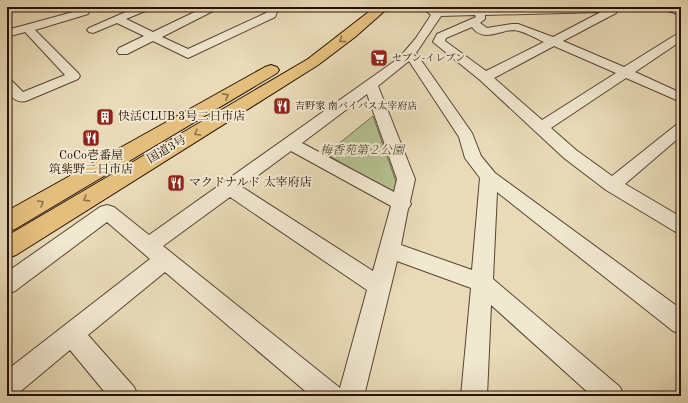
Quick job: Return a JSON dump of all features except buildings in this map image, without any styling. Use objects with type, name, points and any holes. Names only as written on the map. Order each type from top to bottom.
[{"type":"highway","name":"国道3号","points":[[7,222],[314,45],[366,7]]},
{"type":"highway","name":"国道3号","points":[[7,248],[313,62],[383,7]]},
{"type":"street","points":[[93,30],[146,7]]},
{"type":"street","points":[[123,50],[213,7]]},
{"type":"street","points":[[118,19],[188,54],[271,15],[272,10],[280,7]]},
{"type":"street","points":[[431,10],[476,17],[615,7]]},
{"type":"street","points":[[485,77],[555,41],[615,7]]},
{"type":"street","points":[[665,7],[681,12]]},
{"type":"street","points":[[7,386],[71,334],[228,187],[403,61],[436,15],[431,10]]},
{"type":"street","points":[[7,34],[27,28],[49,18],[84,12]]},
{"type":"street","points":[[476,17],[477,27],[486,31],[495,32],[510,27],[516,27],[555,41],[681,98]]},
{"type":"street","points":[[476,17],[441,36],[439,42],[485,77],[542,127],[570,154],[612,185],[681,226]]},
{"type":"street","points":[[7,84],[21,98],[73,76],[27,28]]},
{"type":"street","points":[[542,127],[626,74],[681,36]]},
{"type":"street","points":[[410,53],[467,137],[473,158],[489,177],[681,323]]},
{"type":"street","points":[[351,396],[402,204],[406,179],[370,84]]},
{"type":"street","points":[[612,185],[681,128]]},
{"type":"street","points":[[290,143],[402,204]]},
{"type":"street","points":[[474,396],[489,177]]},
{"type":"street","points":[[228,187],[379,286]]},
{"type":"street","points":[[7,284],[107,212],[331,396]]},
{"type":"street","points":[[390,250],[482,283],[611,396]]},
{"type":"street","points":[[71,334],[125,396]]},
{"type":"green space","name":"梅香苑第２公園","points":[[373,116],[398,187],[391,192],[326,154]]},
{"type":"place","name":"セブン-イレブン","points":[[379,58]]},
{"type":"place","name":"吉野家 南バイパス太宰府店","points":[[282,106]]},
{"type":"place","name":"快活CLUB 3号二日市店","points":[[105,117]]},
{"type":"place","name":"CoCo壱番屋 筑紫野二日市店","points":[[91,138]]},
{"type":"place","name":"マクドナルド 太宰府店","points":[[176,183]]}]
